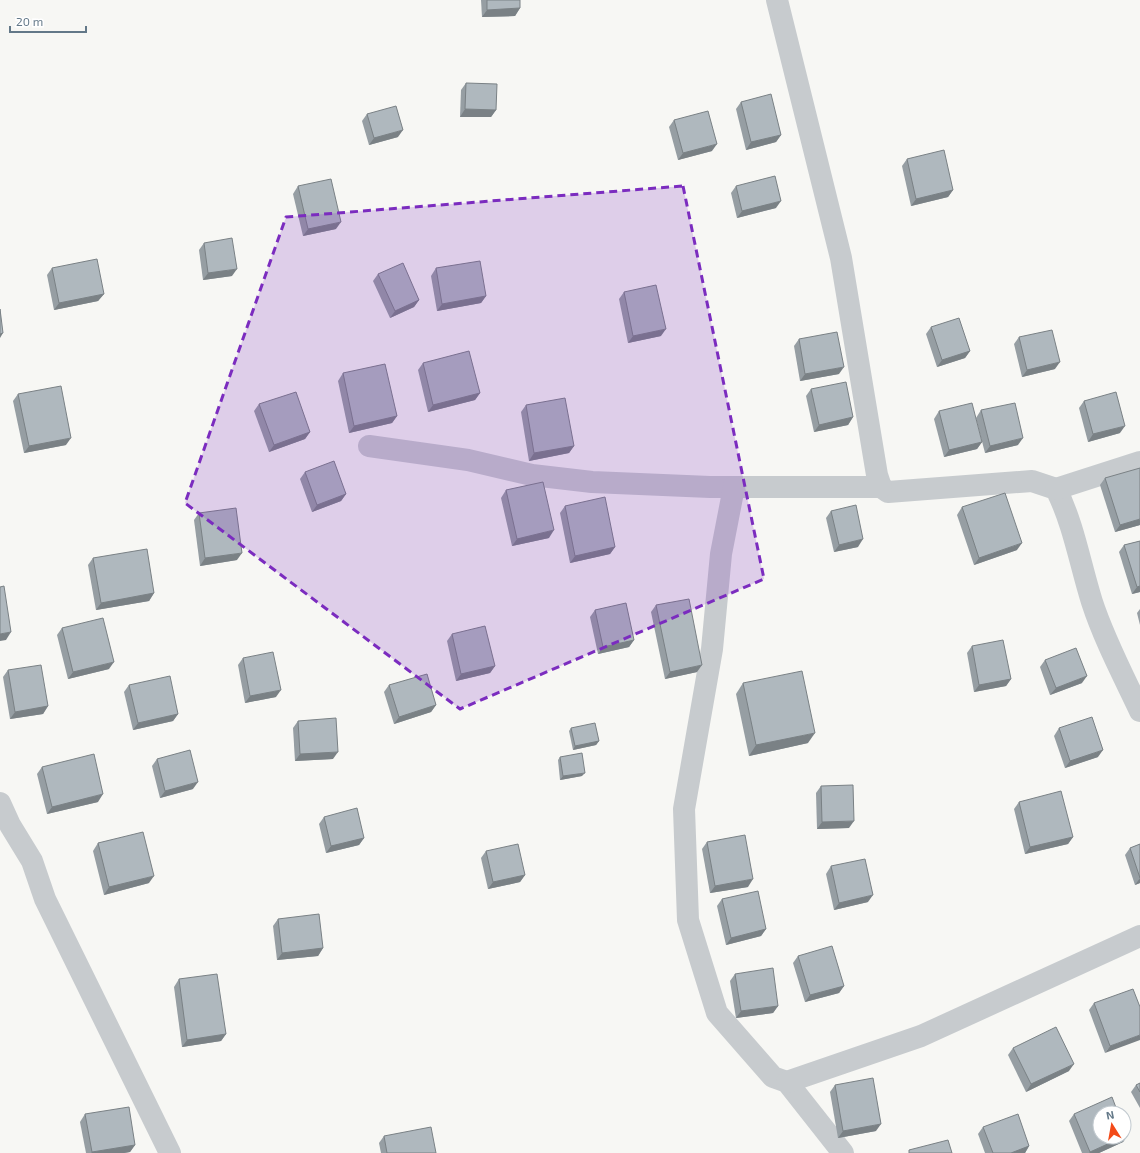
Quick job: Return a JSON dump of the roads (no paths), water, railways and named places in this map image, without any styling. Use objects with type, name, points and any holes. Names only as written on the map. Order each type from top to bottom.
[{"type":"street","points":[[777,0],[841,258],[877,475],[881,487]]},
{"type":"street","points":[[369,446],[468,460],[532,475],[592,482],[734,487],[881,487],[888,492],[1032,481],[1056,489],[1140,462]]},
{"type":"street","points":[[734,487],[721,554],[712,649],[684,809],[688,920],[717,1013],[773,1077],[787,1082],[843,1153]]},
{"type":"street","points":[[1056,489],[1066,509],[1095,609],[1105,636],[1140,711]]},
{"type":"street","points":[[0,802],[10,825],[32,861],[45,899],[170,1153]]},
{"type":"street","points":[[787,1082],[921,1036],[1140,936]]}]
